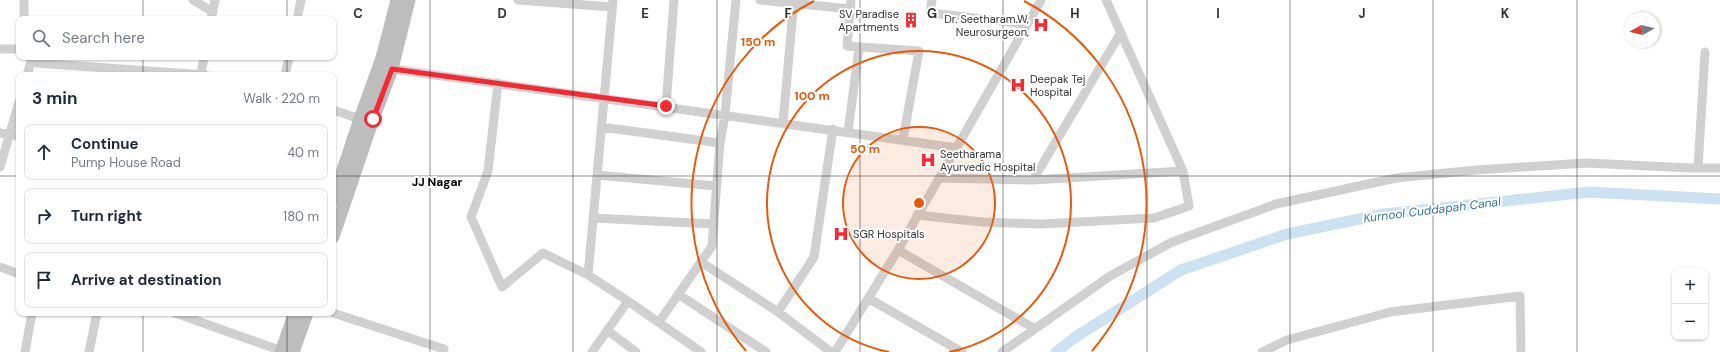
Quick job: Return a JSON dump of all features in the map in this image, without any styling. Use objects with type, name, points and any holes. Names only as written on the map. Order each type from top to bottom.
[{"type":"main road","points":[[336,191],[382,58],[397,0]]},
{"type":"main road","points":[[336,228],[373,119],[392,69],[409,0]]},
{"type":"main road","points":[[285,352],[294,316]]},
{"type":"main road","points":[[285,352],[306,316]]},
{"type":"street","points":[[24,0],[24,16]]},
{"type":"street","points":[[193,0],[212,15],[215,0]]},
{"type":"street","points":[[298,16],[301,0]]},
{"type":"street","points":[[518,0],[612,4],[588,275]]},
{"type":"street","points":[[666,106],[674,0]]},
{"type":"street","points":[[659,322],[712,246],[720,144],[725,115],[736,0]]},
{"type":"street","points":[[760,0],[851,4],[847,46],[858,48],[919,51],[903,139]]},
{"type":"street","points":[[932,0],[930,13],[1026,24]]},
{"type":"street","points":[[835,352],[898,250],[916,215],[957,148],[1041,0]]},
{"type":"street","points":[[916,215],[982,222],[1041,224],[1154,218],[1189,206],[1183,171],[1106,0]]},
{"type":"street","points":[[783,122],[794,2]]},
{"type":"street","points":[[1033,180],[1120,34]]},
{"type":"street","points":[[848,132],[858,48]]},
{"type":"street","points":[[0,49],[16,49]]},
{"type":"street","points":[[1698,168],[1704,52]]},
{"type":"street","points":[[28,72],[31,60]]},
{"type":"street","points":[[34,60],[36,63],[139,72]]},
{"type":"street","points":[[204,60],[204,72]]},
{"type":"street","points":[[286,72],[288,60]]},
{"type":"street","points":[[74,72],[75,66]]},
{"type":"street","points":[[392,69],[783,122],[957,148]]},
{"type":"street","points":[[498,83],[488,171],[471,216],[502,286],[543,253],[588,275],[659,322],[700,352]]},
{"type":"street","points":[[0,166],[5,134],[16,109]]},
{"type":"street","points":[[336,111],[360,119]]},
{"type":"street","points":[[601,127],[720,144]]},
{"type":"street","points":[[778,312],[814,257],[833,129]]},
{"type":"street","points":[[5,134],[16,136]]},
{"type":"street","points":[[1002,352],[1110,276],[1172,242],[1276,204],[1396,178],[1476,170],[1586,163],[1720,168]]},
{"type":"street","points":[[939,178],[1033,180],[1183,171]]},
{"type":"street","points":[[597,175],[716,186]]},
{"type":"street","points":[[593,218],[714,224]]},
{"type":"street","points":[[898,250],[1035,329]]},
{"type":"street","points":[[701,262],[778,312],[831,352]]},
{"type":"street","points":[[0,267],[16,273]]},
{"type":"street","points":[[678,294],[766,352]]},
{"type":"street","points":[[1262,352],[1275,349],[1287,340],[1390,312],[1520,296],[1522,352]]},
{"type":"street","points":[[868,298],[962,352]]},
{"type":"street","points":[[592,352],[628,301]]},
{"type":"street","points":[[336,314],[444,349],[442,352]]},
{"type":"street","points":[[25,352],[31,316]]},
{"type":"street","points":[[89,352],[96,316]]},
{"type":"street","points":[[183,316],[285,352]]},
{"type":"street","points":[[607,330],[636,352]]},
{"type":"waterway","name":"Kurnool Cuddapah Canal","points":[[1056,352],[1074,338],[1181,270],[1287,234],[1384,214],[1589,192],[1720,199]]},
{"type":"place","name":"SV Paradise Apartments","points":[[911,20]]},
{"type":"place","name":"Dr. Seetharam.W, Neurosurgeon,","points":[[1041,25]]},
{"type":"place","name":"Deepak Tej Hospital","points":[[1018,85]]},
{"type":"place","name":"Seetharama Ayurvedic Hospital","points":[[928,160]]},
{"type":"place","name":"SGR Hospitals","points":[[841,234]]},
{"type":"district","name":"JJ Nagar","points":[[437,182]]},
{"type":"route","points":[[373,119],[392,69],[666,106]]}]
